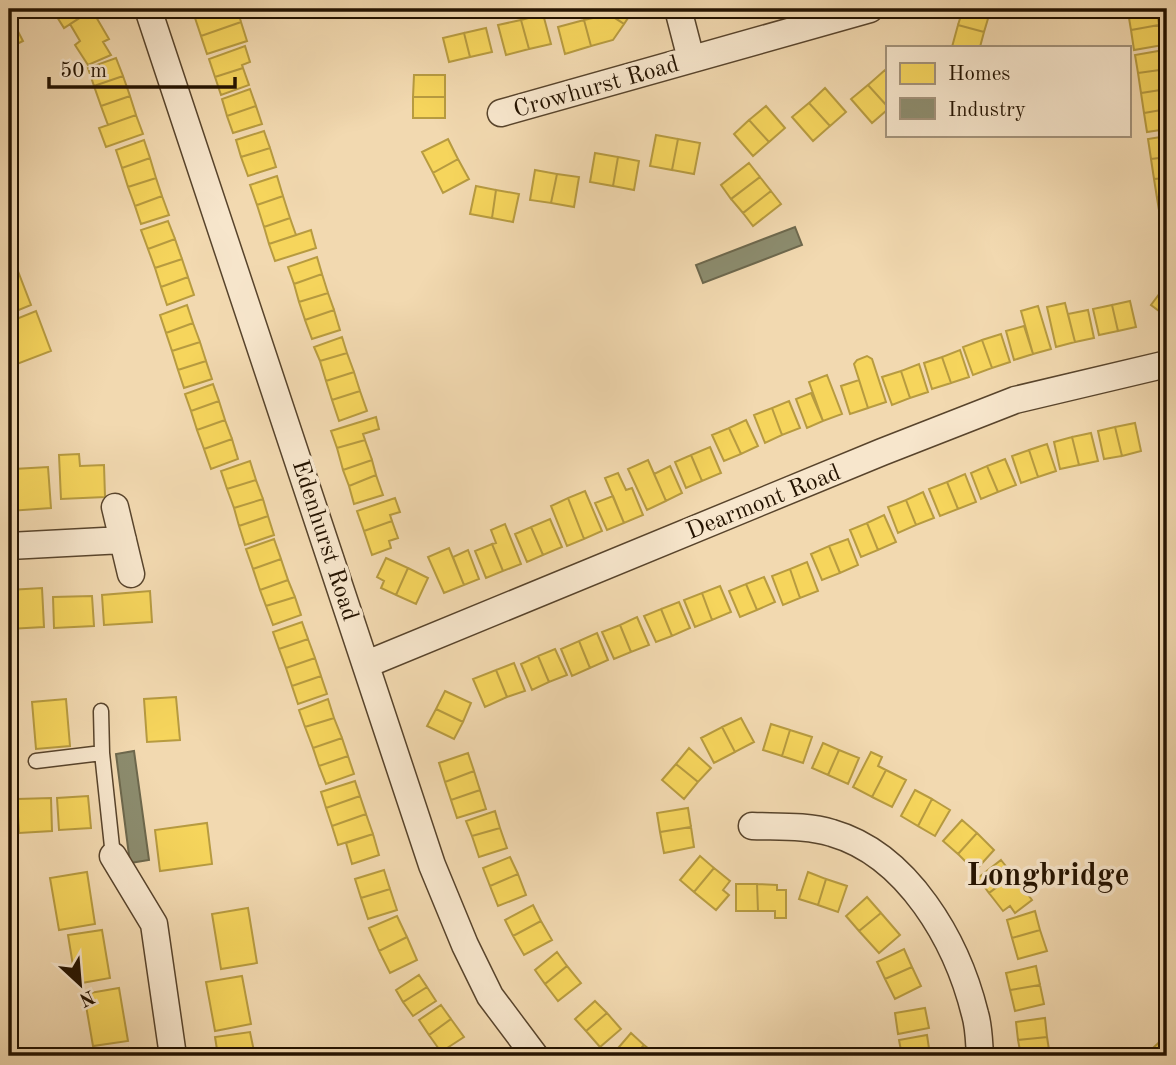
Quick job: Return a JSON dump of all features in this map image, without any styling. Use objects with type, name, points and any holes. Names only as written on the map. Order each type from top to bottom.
[{"type":"street","name":"Edenhurst Road","points":[[148,9],[432,865],[465,945],[490,996],[535,1056]]},
{"type":"street","name":"Crowhurst Road","points":[[678,9],[691,59]]},
{"type":"street","name":"Crowhurst Road","points":[[500,113],[870,9]]},
{"type":"street","name":"Dearmont Road","points":[[367,664],[869,457],[1016,400],[1167,364]]},
{"type":"street","points":[[115,507],[131,574]]},
{"type":"street","points":[[9,545],[123,540]]},
{"type":"street","points":[[752,826],[832,832],[863,847],[888,864],[919,895],[946,933],[976,1015],[980,1056]]},
{"type":"street","points":[[113,856],[153,924],[173,1056]]},
{"type":"lane","points":[[101,711],[113,856]]},
{"type":"lane","points":[[36,761],[103,753]]},
{"type":"building: Homes","points":[[52,9],[91,9],[92,10],[64,28]]},
{"type":"building: Homes","points":[[224,9],[237,9],[241,22],[201,36],[195,18]]},
{"type":"building: Homes","points":[[603,9],[634,9],[624,24]]},
{"type":"building: Homes","points":[[963,9],[990,12],[984,32],[958,25]]},
{"type":"building: Homes","points":[[1157,9],[1159,25],[1131,30],[1128,12]]},
{"type":"building: Homes","points":[[92,10],[109,39],[103,42],[111,55],[88,65],[75,45],[80,41],[70,24]]},
{"type":"building: Homes","points":[[602,10],[624,24],[613,40],[591,46],[584,20],[597,17]]},
{"type":"building: Homes","points":[[9,14],[23,41],[9,48]]},
{"type":"building: Homes","points":[[543,14],[551,44],[529,49],[521,20]]},
{"type":"building: Homes","points":[[521,20],[529,49],[506,55],[498,25]]},
{"type":"building: Homes","points":[[584,20],[591,46],[565,54],[558,27]]},
{"type":"building: Homes","points":[[241,22],[247,41],[207,54],[201,36]]},
{"type":"building: Homes","points":[[958,25],[984,32],[980,46],[952,46]]},
{"type":"building: Homes","points":[[1159,25],[1163,45],[1134,50],[1131,30]]},
{"type":"building: Homes","points":[[486,28],[492,52],[470,57],[464,33]]},
{"type":"building: Homes","points":[[464,33],[470,57],[449,62],[443,38]]},
{"type":"building: Homes","points":[[245,46],[250,62],[242,65],[243,68],[215,77],[209,59]]},
{"type":"building: Homes","points":[[1164,50],[1167,69],[1138,73],[1135,55]]},
{"type":"building: Homes","points":[[116,58],[123,76],[94,86],[88,68]]},
{"type":"building: Homes","points":[[243,68],[249,85],[221,95],[215,77]]},
{"type":"building: Homes","points":[[1167,69],[1167,89],[1141,93],[1138,73]]},
{"type":"building: Homes","points":[[885,70],[886,105],[868,85]]},
{"type":"building: Homes","points":[[414,75],[445,75],[445,97],[413,97]]},
{"type":"building: Homes","points":[[123,76],[130,96],[101,106],[94,86]]},
{"type":"building: Homes","points":[[868,85],[886,105],[886,111],[872,123],[851,99]]},
{"type":"building: Homes","points":[[825,88],[846,112],[830,126],[809,103]]},
{"type":"building: Homes","points":[[250,89],[256,106],[227,116],[222,99]]},
{"type":"building: Homes","points":[[1167,89],[1167,109],[1144,113],[1141,93]]},
{"type":"building: Homes","points":[[130,96],[136,115],[108,125],[101,106]]},
{"type":"building: Homes","points":[[413,97],[445,97],[445,118],[413,118]]},
{"type":"building: Homes","points":[[809,103],[830,126],[813,141],[792,117]]},
{"type":"building: Homes","points":[[256,106],[262,124],[233,133],[227,116]]},
{"type":"building: Homes","points":[[766,106],[785,128],[769,142],[749,120]]},
{"type":"building: Homes","points":[[1167,109],[1167,129],[1147,132],[1144,113]]},
{"type":"building: Homes","points":[[136,115],[143,134],[106,147],[99,128]]},
{"type":"building: Homes","points":[[749,120],[769,142],[753,156],[734,134]]},
{"type":"building: Homes","points":[[264,131],[270,148],[241,157],[236,140]]},
{"type":"building: Homes","points":[[656,135],[678,139],[672,170],[650,166]]},
{"type":"building: Homes","points":[[1167,136],[1167,157],[1151,159],[1148,139]]},
{"type":"building: Homes","points":[[448,139],[458,159],[433,173],[422,152]]},
{"type":"building: Homes","points":[[678,139],[700,143],[694,174],[672,170]]},
{"type":"building: Homes","points":[[144,140],[150,158],[122,168],[116,150]]},
{"type":"building: Homes","points":[[270,148],[276,167],[248,176],[241,157]]},
{"type":"building: Homes","points":[[595,153],[618,157],[613,186],[590,182]]},
{"type":"building: Homes","points":[[618,157],[639,161],[634,190],[613,186]]},
{"type":"building: Homes","points":[[1167,157],[1167,178],[1154,179],[1151,159]]},
{"type":"building: Homes","points":[[150,158],[156,178],[128,187],[122,168]]},
{"type":"building: Homes","points":[[458,159],[469,179],[443,193],[433,173]]},
{"type":"building: Homes","points":[[749,163],[760,177],[731,199],[721,185]]},
{"type":"building: Homes","points":[[535,170],[557,174],[551,203],[530,200]]},
{"type":"building: Homes","points":[[557,174],[579,177],[574,207],[551,203]]},
{"type":"building: Homes","points":[[277,176],[283,196],[257,205],[250,185]]},
{"type":"building: Homes","points":[[760,177],[771,191],[743,213],[731,199]]},
{"type":"building: Homes","points":[[156,178],[162,196],[135,206],[128,187]]},
{"type":"building: Homes","points":[[1167,178],[1167,196],[1157,198],[1154,179]]},
{"type":"building: Homes","points":[[476,186],[496,190],[492,218],[470,214]]},
{"type":"building: Homes","points":[[496,190],[519,194],[513,222],[492,218]]},
{"type":"building: Homes","points":[[771,191],[781,204],[753,226],[743,213]]},
{"type":"building: Homes","points":[[162,196],[169,215],[141,224],[135,206]]},
{"type":"building: Homes","points":[[283,196],[290,218],[264,227],[257,205]]},
{"type":"building: Homes","points":[[1167,196],[1167,215],[1160,216],[1157,198]]},
{"type":"building: Homes","points":[[290,218],[296,235],[269,244],[264,227]]},
{"type":"building: Homes","points":[[168,221],[175,239],[148,249],[141,230]]},
{"type":"building: Homes","points":[[311,230],[316,248],[275,261],[269,244]]},
{"type":"building: Homes","points":[[175,239],[182,259],[155,268],[148,249]]},
{"type":"building: Homes","points":[[317,257],[322,274],[294,284],[288,267]]},
{"type":"building: Homes","points":[[182,259],[188,277],[161,287],[155,268]]},
{"type":"building: Homes","points":[[16,266],[31,305],[9,314],[9,268]]},
{"type":"building: Homes","points":[[322,274],[328,293],[299,302],[294,284]]},
{"type":"building: Homes","points":[[188,277],[194,295],[167,305],[161,287]]},
{"type":"building: Homes","points":[[1163,289],[1167,292],[1167,317],[1151,305]]},
{"type":"building: Homes","points":[[328,293],[334,310],[305,320],[299,302]]},
{"type":"building: Homes","points":[[1130,301],[1136,327],[1118,331],[1112,305]]},
{"type":"building: Homes","points":[[1065,303],[1075,342],[1056,347],[1047,307]]},
{"type":"building: Homes","points":[[187,305],[193,323],[166,333],[160,315]]},
{"type":"building: Homes","points":[[1112,305],[1118,331],[1099,335],[1093,309]]},
{"type":"building: Homes","points":[[1038,306],[1051,349],[1033,354],[1021,311]]},
{"type":"building: Homes","points":[[334,310],[340,330],[312,339],[305,320]]},
{"type":"building: Homes","points":[[1088,310],[1094,338],[1075,342],[1068,314]]},
{"type":"building: Homes","points":[[36,311],[51,351],[17,364],[9,341],[9,322]]},
{"type":"building: Homes","points":[[193,323],[200,342],[172,351],[166,333]]},
{"type":"building: Homes","points":[[1024,326],[1033,354],[1014,360],[1006,331]]},
{"type":"building: Homes","points":[[1001,334],[1010,362],[992,368],[982,340]]},
{"type":"building: Homes","points":[[342,337],[347,353],[320,361],[314,347]]},
{"type":"building: Homes","points":[[982,340],[992,368],[973,375],[963,347]]},
{"type":"building: Homes","points":[[200,342],[206,361],[178,370],[172,351]]},
{"type":"building: Homes","points":[[960,350],[969,377],[951,383],[942,357]]},
{"type":"building: Homes","points":[[347,353],[354,372],[326,381],[320,361]]},
{"type":"building: Homes","points":[[867,356],[872,359],[886,402],[868,408],[854,364]]},
{"type":"building: Homes","points":[[942,357],[951,383],[932,389],[924,363]]},
{"type":"building: Homes","points":[[206,361],[212,379],[184,388],[178,370]]},
{"type":"building: Homes","points":[[919,364],[928,392],[910,398],[901,371]]},
{"type":"building: Homes","points":[[901,371],[910,398],[892,405],[882,377]]},
{"type":"building: Homes","points":[[354,372],[360,391],[332,400],[326,381]]},
{"type":"building: Homes","points":[[827,375],[842,414],[823,421],[809,382]]},
{"type":"building: Homes","points":[[859,380],[868,408],[850,414],[841,386]]},
{"type":"building: Homes","points":[[213,384],[219,401],[191,411],[185,394]]},
{"type":"building: Homes","points":[[360,391],[367,411],[339,421],[332,400]]},
{"type":"building: Homes","points":[[811,393],[823,421],[807,428],[796,399]]},
{"type":"building: Homes","points":[[219,401],[225,420],[197,430],[191,411]]},
{"type":"building: Homes","points":[[789,401],[800,428],[782,435],[772,408]]},
{"type":"building: Homes","points":[[772,408],[782,435],[765,443],[754,415]]},
{"type":"building: Homes","points":[[376,417],[379,429],[363,434],[365,440],[337,448],[331,431]]},
{"type":"building: Homes","points":[[225,420],[232,439],[204,449],[197,430]]},
{"type":"building: Homes","points":[[746,420],[758,446],[741,454],[729,428]]},
{"type":"building: Homes","points":[[1135,423],[1141,451],[1122,456],[1115,427]]},
{"type":"building: Homes","points":[[1115,427],[1122,456],[1104,459],[1098,431]]},
{"type":"building: Homes","points":[[729,428],[741,454],[724,461],[712,435]]},
{"type":"building: Homes","points":[[1091,433],[1098,461],[1079,465],[1072,437]]},
{"type":"building: Homes","points":[[1072,437],[1079,465],[1060,469],[1054,442]]},
{"type":"building: Homes","points":[[232,439],[238,459],[211,469],[204,449]]},
{"type":"building: Homes","points":[[365,440],[372,460],[343,470],[337,448]]},
{"type":"building: Homes","points":[[1047,444],[1056,471],[1038,477],[1029,450]]},
{"type":"building: Homes","points":[[710,447],[721,473],[702,481],[691,455]]},
{"type":"building: Homes","points":[[1029,450],[1038,477],[1021,483],[1012,456]]},
{"type":"building: Homes","points":[[79,454],[80,466],[104,465],[105,497],[61,499],[59,455]]},
{"type":"building: Homes","points":[[691,455],[702,481],[686,488],[675,462]]},
{"type":"building: Homes","points":[[1005,459],[1016,485],[998,492],[987,466]]},
{"type":"building: Homes","points":[[372,460],[376,475],[349,486],[343,470]]},
{"type":"building: Homes","points":[[648,460],[666,501],[647,510],[628,469]]},
{"type":"building: Homes","points":[[250,461],[256,480],[227,489],[221,471]]},
{"type":"building: Homes","points":[[670,466],[682,493],[666,501],[654,474]]},
{"type":"building: Homes","points":[[987,466],[998,492],[981,499],[971,473]]},
{"type":"building: Homes","points":[[48,467],[51,508],[9,511],[9,482],[15,481],[14,469]]},
{"type":"building: Homes","points":[[618,473],[626,490],[632,488],[643,515],[624,523],[605,478]]},
{"type":"building: Homes","points":[[965,474],[976,502],[958,509],[947,482]]},
{"type":"building: Homes","points":[[376,475],[383,495],[354,504],[349,486]]},
{"type":"building: Homes","points":[[256,480],[263,499],[234,508],[227,489]]},
{"type":"building: Homes","points":[[947,482],[958,509],[940,516],[929,489]]},
{"type":"building: Homes","points":[[585,491],[602,531],[584,539],[568,498]]},
{"type":"building: Homes","points":[[923,492],[934,518],[916,525],[906,500]]},
{"type":"building: Homes","points":[[613,496],[624,523],[607,530],[595,503]]},
{"type":"building: Homes","points":[[395,498],[400,512],[390,515],[392,521],[364,531],[357,511]]},
{"type":"building: Homes","points":[[568,498],[584,539],[567,546],[551,506]]},
{"type":"building: Homes","points":[[263,499],[268,516],[239,526],[234,508]]},
{"type":"building: Homes","points":[[906,500],[916,525],[898,533],[888,507]]},
{"type":"building: Homes","points":[[884,515],[896,542],[878,550],[867,523]]},
{"type":"building: Homes","points":[[268,516],[274,535],[245,545],[239,526]]},
{"type":"building: Homes","points":[[550,519],[562,547],[543,555],[531,527]]},
{"type":"building: Homes","points":[[392,521],[398,538],[389,541],[391,548],[372,555],[364,531]]},
{"type":"building: Homes","points":[[867,523],[878,550],[861,557],[850,530]]},
{"type":"building: Homes","points":[[505,524],[521,564],[503,571],[492,544],[496,543],[491,530]]},
{"type":"building: Homes","points":[[531,527],[543,555],[527,562],[515,534]]},
{"type":"building: Homes","points":[[274,539],[281,559],[253,569],[246,549]]},
{"type":"building: Homes","points":[[848,539],[858,565],[840,573],[829,546]]},
{"type":"building: Homes","points":[[492,544],[503,571],[486,578],[475,551]]},
{"type":"building: Homes","points":[[829,546],[840,573],[822,580],[811,554]]},
{"type":"building: Homes","points":[[449,548],[464,585],[444,593],[428,557]]},
{"type":"building: Homes","points":[[468,550],[479,579],[464,585],[453,557]]},
{"type":"building: Homes","points":[[386,558],[408,568],[396,595],[381,588],[384,581],[377,577]]},
{"type":"building: Homes","points":[[281,559],[288,580],[260,590],[253,569]]},
{"type":"building: Homes","points":[[807,562],[818,591],[800,598],[790,569]]},
{"type":"building: Homes","points":[[408,568],[428,578],[416,604],[396,595]]},
{"type":"building: Homes","points":[[790,569],[800,598],[783,605],[772,576]]},
{"type":"building: Homes","points":[[764,577],[775,602],[757,610],[746,584]]},
{"type":"building: Homes","points":[[288,580],[295,597],[266,606],[260,590]]},
{"type":"building: Homes","points":[[746,584],[757,610],[740,617],[729,591]]},
{"type":"building: Homes","points":[[720,586],[731,612],[712,620],[702,593]]},
{"type":"building: Homes","points":[[42,588],[44,627],[9,629],[9,590]]},
{"type":"building: Homes","points":[[150,591],[152,622],[104,625],[102,595]]},
{"type":"building: Homes","points":[[702,593],[712,620],[695,627],[684,600]]},
{"type":"building: Homes","points":[[92,596],[94,626],[54,628],[53,597]]},
{"type":"building: Homes","points":[[295,597],[301,615],[273,625],[266,606]]},
{"type":"building: Homes","points":[[679,602],[690,628],[672,636],[661,609]]},
{"type":"building: Homes","points":[[661,609],[672,636],[656,642],[644,616]]},
{"type":"building: Homes","points":[[637,617],[649,645],[631,652],[620,625]]},
{"type":"building: Homes","points":[[302,622],[308,639],[279,649],[273,632]]},
{"type":"building: Homes","points":[[620,625],[631,652],[614,659],[602,632]]},
{"type":"building: Homes","points":[[597,633],[608,660],[590,668],[579,641]]},
{"type":"building: Homes","points":[[308,639],[315,658],[286,668],[279,649]]},
{"type":"building: Homes","points":[[579,641],[590,668],[572,676],[561,649]]},
{"type":"building: Homes","points":[[555,649],[567,675],[549,682],[538,656]]},
{"type":"building: Homes","points":[[538,656],[549,682],[532,690],[521,664]]},
{"type":"building: Homes","points":[[315,658],[321,676],[292,686],[286,668]]},
{"type":"building: Homes","points":[[514,663],[525,691],[507,697],[496,670]]},
{"type":"building: Homes","points":[[496,670],[507,697],[485,707],[473,679]]},
{"type":"building: Homes","points":[[321,676],[327,694],[298,704],[292,686]]},
{"type":"building: Homes","points":[[445,691],[471,703],[463,722],[436,709]]},
{"type":"building: Homes","points":[[176,697],[180,740],[147,742],[144,699]]},
{"type":"building: Homes","points":[[66,699],[70,746],[36,749],[32,702]]},
{"type":"building: Homes","points":[[328,699],[334,718],[305,727],[299,710]]},
{"type":"building: Homes","points":[[436,709],[463,722],[454,739],[427,726]]},
{"type":"building: Homes","points":[[334,718],[342,738],[313,748],[305,727]]},
{"type":"building: Homes","points":[[741,718],[754,742],[735,752],[722,727]]},
{"type":"building: Homes","points":[[771,724],[790,730],[782,756],[763,750]]},
{"type":"building: Homes","points":[[722,727],[735,752],[714,763],[701,738]]},
{"type":"building: Homes","points":[[790,730],[812,737],[803,763],[782,756]]},
{"type":"building: Homes","points":[[342,738],[348,756],[319,766],[313,748]]},
{"type":"building: Homes","points":[[823,743],[839,750],[828,775],[812,768]]},
{"type":"building: Homes","points":[[689,748],[711,768],[698,782],[676,764]]},
{"type":"building: Homes","points":[[839,750],[859,758],[848,784],[828,775]]},
{"type":"building: Homes","points":[[871,752],[882,757],[878,766],[886,770],[872,797],[853,787]]},
{"type":"building: Homes","points":[[468,753],[474,771],[445,782],[439,763]]},
{"type":"building: Homes","points":[[348,756],[354,774],[326,784],[319,766]]},
{"type":"building: Homes","points":[[676,764],[698,782],[684,799],[662,780]]},
{"type":"building: Homes","points":[[886,770],[906,780],[892,807],[872,797]]},
{"type":"building: Homes","points":[[474,771],[480,790],[451,800],[445,782]]},
{"type":"building: Homes","points":[[355,781],[360,796],[326,808],[321,792]]},
{"type":"building: Homes","points":[[480,790],[486,809],[457,818],[451,800]]},
{"type":"building: Homes","points":[[915,790],[932,799],[918,826],[901,816]]},
{"type":"building: Homes","points":[[88,796],[91,828],[59,830],[57,798]]},
{"type":"building: Homes","points":[[360,796],[366,814],[332,826],[326,808]]},
{"type":"building: Homes","points":[[51,798],[52,831],[19,833],[17,799]]},
{"type":"building: Homes","points":[[932,799],[950,810],[935,836],[918,826]]},
{"type":"building: Homes","points":[[688,808],[691,827],[660,832],[657,813]]},
{"type":"building: Homes","points":[[495,811],[500,828],[472,836],[466,821]]},
{"type":"building: Homes","points":[[366,814],[373,834],[338,845],[332,826]]},
{"type":"building: Homes","points":[[962,820],[977,833],[958,854],[943,841]]},
{"type":"building: Homes","points":[[207,823],[212,864],[160,871],[155,830]]},
{"type":"building: Homes","points":[[691,827],[694,847],[664,853],[660,832]]},
{"type":"building: Homes","points":[[500,828],[507,848],[479,857],[472,836]]},
{"type":"building: Homes","points":[[977,833],[994,850],[975,871],[958,854]]},
{"type":"building: Homes","points":[[373,834],[379,855],[352,864],[346,843]]},
{"type":"building: Homes","points":[[700,856],[714,868],[694,892],[680,880]]},
{"type":"building: Homes","points":[[510,857],[518,874],[490,886],[483,868]]},
{"type":"building: Homes","points":[[1001,860],[1013,875],[989,893],[978,878]]},
{"type":"building: Homes","points":[[714,868],[730,881],[723,890],[729,895],[716,910],[694,892]]},
{"type":"building: Homes","points":[[384,870],[390,889],[361,898],[355,879]]},
{"type":"building: Homes","points":[[87,872],[95,924],[59,930],[50,878]]},
{"type":"building: Homes","points":[[808,872],[826,879],[818,905],[799,899]]},
{"type":"building: Homes","points":[[518,874],[526,895],[498,906],[490,886]]},
{"type":"building: Homes","points":[[1013,875],[1032,900],[1015,913],[1010,906],[1003,911],[989,893]]},
{"type":"building: Homes","points":[[826,879],[847,886],[838,912],[818,905]]},
{"type":"building: Homes","points":[[736,884],[757,884],[758,911],[736,911]]},
{"type":"building: Homes","points":[[757,884],[777,885],[777,890],[786,890],[786,918],[775,918],[775,911],[758,911]]},
{"type":"building: Homes","points":[[390,889],[397,910],[368,919],[361,898]]},
{"type":"building: Homes","points":[[867,897],[881,913],[859,931],[846,916]]},
{"type":"building: Homes","points":[[533,905],[541,921],[513,936],[505,920]]},
{"type":"building: Homes","points":[[248,908],[257,963],[221,969],[212,914]]},
{"type":"building: Homes","points":[[1035,911],[1040,930],[1012,938],[1007,920]]},
{"type":"building: Homes","points":[[881,913],[900,935],[879,953],[859,931]]},
{"type":"building: Homes","points":[[397,916],[407,937],[379,951],[369,928]]},
{"type":"building: Homes","points":[[541,921],[552,940],[524,955],[513,936]]},
{"type":"building: Homes","points":[[102,930],[110,978],[76,984],[68,935]]},
{"type":"building: Homes","points":[[1040,930],[1047,951],[1018,959],[1012,938]]},
{"type":"building: Homes","points":[[407,937],[417,960],[390,973],[379,951]]},
{"type":"building: Homes","points":[[904,949],[912,967],[885,979],[877,962]]},
{"type":"building: Homes","points":[[557,952],[567,966],[545,984],[535,970]]},
{"type":"building: Homes","points":[[567,966],[581,983],[558,1001],[545,984]]},
{"type":"building: Homes","points":[[1036,966],[1040,985],[1010,990],[1006,973]]},
{"type":"building: Homes","points":[[912,967],[921,986],[895,999],[885,979]]},
{"type":"building: Homes","points":[[419,975],[427,987],[403,1002],[396,990]]},
{"type":"building: Homes","points":[[242,976],[251,1024],[215,1031],[206,982]]},
{"type":"building: Homes","points":[[1040,985],[1044,1004],[1015,1011],[1010,990]]},
{"type":"building: Homes","points":[[427,987],[436,1001],[413,1016],[403,1002]]},
{"type":"building: Homes","points":[[119,988],[128,1041],[93,1046],[84,994]]},
{"type":"building: Homes","points":[[595,1001],[607,1013],[586,1031],[575,1019]]},
{"type":"building: Homes","points":[[441,1005],[451,1019],[429,1035],[419,1020]]},
{"type":"building: Homes","points":[[925,1008],[929,1028],[898,1034],[895,1013]]},
{"type":"building: Homes","points":[[607,1013],[621,1029],[600,1047],[586,1031]]},
{"type":"building: Homes","points":[[1045,1018],[1047,1037],[1018,1040],[1016,1022]]},
{"type":"building: Homes","points":[[451,1019],[464,1037],[441,1052],[429,1035]]},
{"type":"building: Homes","points":[[250,1032],[255,1056],[218,1056],[215,1037]]},
{"type":"building: Homes","points":[[631,1033],[644,1045],[634,1056],[613,1054]]},
{"type":"building: Homes","points":[[927,1035],[930,1055],[902,1056],[899,1040]]},
{"type":"building: Homes","points":[[1167,1035],[1167,1056],[1162,1056],[1154,1047]]},
{"type":"building: Homes","points":[[1047,1037],[1050,1056],[1021,1056],[1018,1040]]},
{"type":"building: Homes","points":[[644,1045],[658,1056],[634,1056]]},
{"type":"building: Homes","points":[[128,1048],[129,1056],[91,1056],[91,1054]]},
{"type":"building: Industry","points":[[795,227],[802,245],[703,283],[696,265]]},
{"type":"building: Industry","points":[[134,751],[149,860],[130,863],[116,754]]},
{"type":"district","name":"Longbridge","points":[[1048,874]]}]
